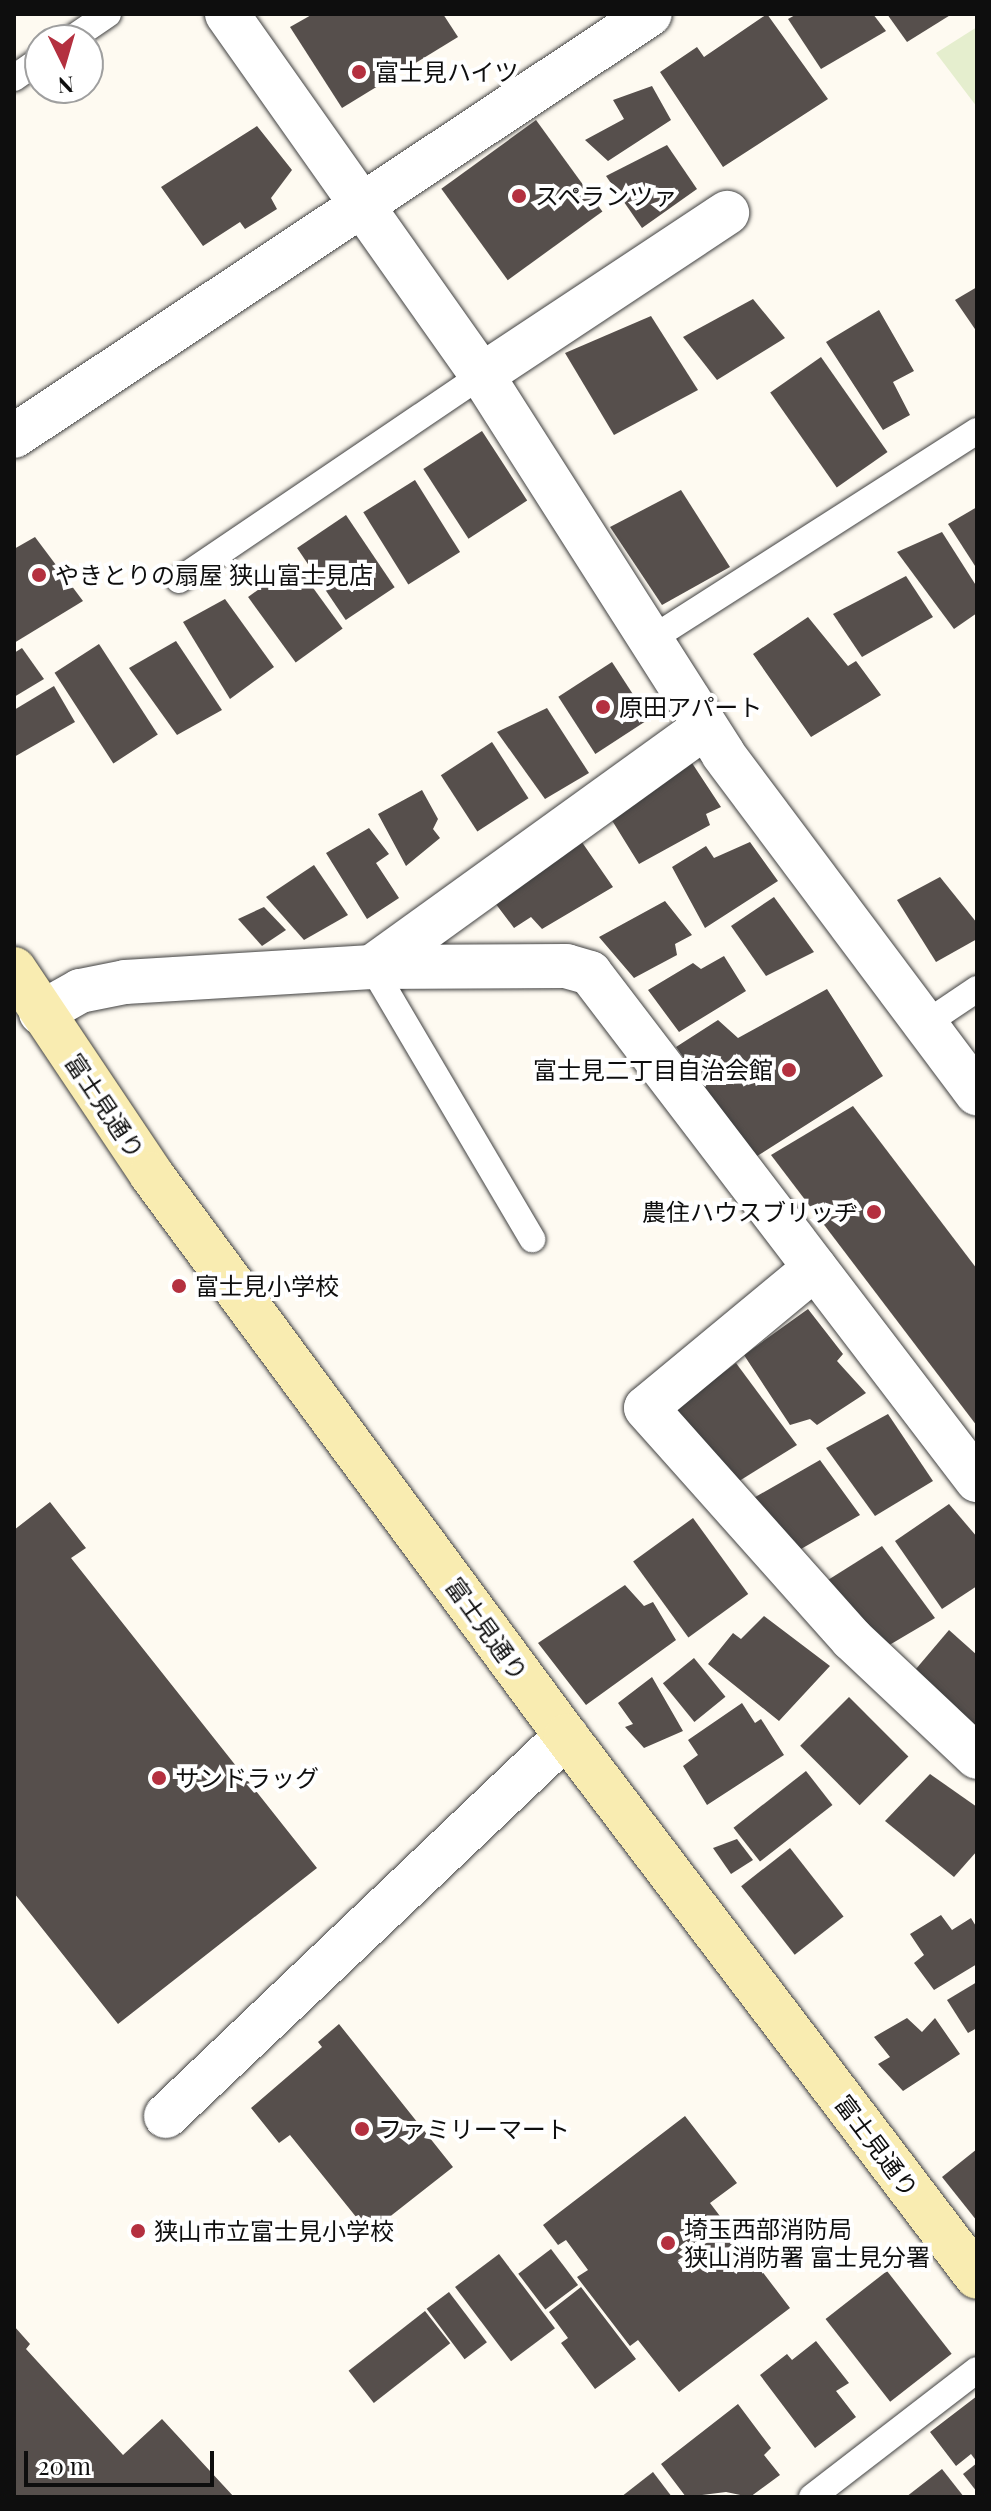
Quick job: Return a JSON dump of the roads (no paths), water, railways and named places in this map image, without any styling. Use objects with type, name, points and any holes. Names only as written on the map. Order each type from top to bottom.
[{"type":"street","points":[[227,14],[482,375],[705,727],[977,1094]]},
{"type":"street","points":[[14,436],[650,14]]},
{"type":"street","points":[[482,375],[727,213]]},
{"type":"street","points":[[372,967],[705,727]]},
{"type":"street","points":[[41,1013],[80,991],[125,982],[372,967],[566,966],[590,973],[977,1480]]},
{"type":"street","name":"富士見通り","points":[[14,969],[151,1174],[566,1736],[977,2277]]},
{"type":"street","points":[[815,1268],[646,1408],[852,1639],[977,1757]]},
{"type":"street","points":[[166,2116],[566,1736]]},
{"type":"lane","points":[[179,580],[482,375]]},
{"type":"lane","points":[[650,640],[977,431]]},
{"type":"lane","points":[[372,967],[532,1239]]},
{"type":"lane","points":[[925,1024],[977,989]]},
{"type":"lane","points":[[812,2497],[977,2370]]},
{"type":"place","name":"富士見ハイツ","points":[[359,72]]},
{"type":"place","name":"スペランツァ","points":[[519,196]]},
{"type":"place","name":"やきとりの扇屋 狭山富士見店","points":[[39,575]]},
{"type":"place","name":"原田アパート","points":[[603,707]]},
{"type":"place","name":"富士見二丁目自治会館","points":[[789,1070]]},
{"type":"place","name":"農住ハウスブリッヂ","points":[[874,1212]]},
{"type":"place","name":"富士見小学校","points":[[179,1286]]},
{"type":"place","name":"サンドラッグ","points":[[159,1778]]},
{"type":"place","name":"ファミリーマート","points":[[362,2129]]},
{"type":"place","name":"狭山市立富士見小学校","points":[[138,2231]]},
{"type":"place","name":"埼玉西部消防局 狭山消防署 富士見分署","points":[[668,2243]]}]
